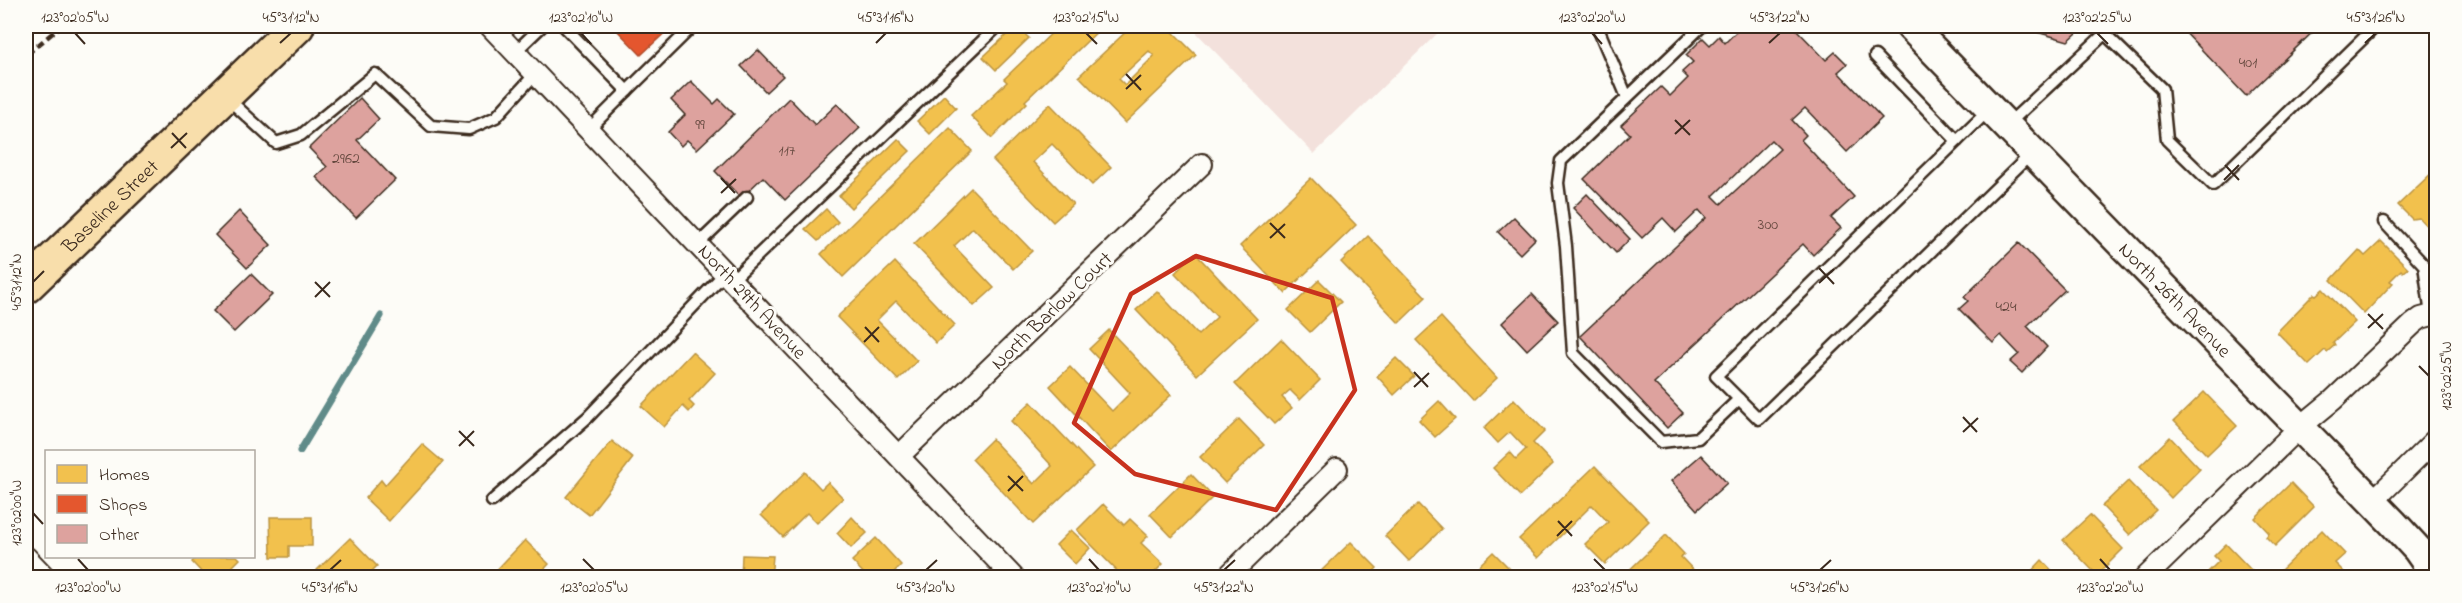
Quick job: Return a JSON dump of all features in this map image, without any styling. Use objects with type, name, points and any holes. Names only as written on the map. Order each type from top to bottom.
[{"type":"highway","name":"Baseline Street","points":[[26,286],[297,26]]},
{"type":"street","name":"North 29th Avenue","points":[[490,26],[699,243],[1014,578]]},
{"type":"street","name":"North 26th Avenue","points":[[1910,26],[2417,549],[2436,576]]},
{"type":"street","name":"North Barlow Court","points":[[899,456],[1202,164]]},
{"type":"street","points":[[2145,578],[2299,428],[2333,400],[2413,324],[2434,315]]},
{"type":"street","points":[[2372,502],[2436,439]]},
{"type":"street","points":[[1226,578],[1337,469]]},
{"type":"street","points":[[26,556],[46,578]]},
{"type":"lane","points":[[515,52],[542,26]]},
{"type":"lane","points":[[564,26],[627,91]]},
{"type":"lane","points":[[589,129],[693,26]]},
{"type":"lane","points":[[492,501],[588,417],[729,275],[998,26]]},
{"type":"lane","points":[[1597,26],[1627,97]]},
{"type":"lane","points":[[1702,26],[1561,161],[1558,183],[1566,246],[1573,353],[1661,442],[1698,438],[1739,399]]},
{"type":"lane","points":[[2032,153],[1759,419],[1716,376],[1958,141],[1998,117],[2109,29],[2162,89],[2167,140],[2213,185],[2376,26]]},
{"type":"lane","points":[[1875,56],[1958,141]]},
{"type":"lane","points":[[224,95],[276,144],[302,135],[375,74],[431,126],[469,129],[496,117],[536,73]]},
{"type":"lane","points":[[699,243],[747,197]]},
{"type":"lane","points":[[2384,222],[2424,265],[2434,315]]},
{"type":"highlighted area","points":[[1196,256],[1332,298],[1355,390],[1276,510],[1135,474],[1074,423],[1131,294]]},
{"type":"shaded area","points":[[1190,26],[1445,26],[1314,154]]},
{"type":"building: Homes","points":[[1016,26],[1029,38],[996,70],[983,57]]},
{"type":"building: Homes","points":[[1059,26],[1103,26],[1025,101],[1027,103],[992,138],[971,116],[1007,82],[1004,79]]},
{"type":"building: Homes","points":[[1132,26],[1167,26],[1196,55],[1125,123],[1079,76]],"holes":[[[1149,51],[1154,56],[1125,85],[1119,79]]]},
{"type":"building: Homes","points":[[944,95],[956,108],[930,134],[917,121]]},
{"type":"building: Homes","points":[[1050,104],[1111,167],[1092,185],[1052,144],[1033,162],[1073,204],[1053,222],[993,160]]},
{"type":"building: Homes","points":[[950,128],[972,151],[843,277],[821,254]]},
{"type":"building: Homes","points":[[898,139],[910,151],[851,208],[839,196]]},
{"type":"building: Homes","points":[[2436,169],[2436,228],[2432,232],[2419,218],[2412,219],[2398,205]]},
{"type":"building: Homes","points":[[1311,178],[1356,225],[1285,293],[1240,246]]},
{"type":"building: Homes","points":[[971,188],[1032,251],[1013,269],[973,228],[954,246],[994,288],[974,306],[914,244]]},
{"type":"building: Homes","points":[[826,209],[838,222],[818,241],[805,229]]},
{"type":"building: Homes","points":[[1368,236],[1426,297],[1399,323],[1341,262]]},
{"type":"building: Homes","points":[[2381,241],[2408,268],[2403,272],[2401,270],[2390,281],[2393,283],[2364,314],[2331,280],[2359,250],[2365,256]]},
{"type":"building: Homes","points":[[1195,253],[1257,319],[1197,375],[1136,310],[1157,291],[1198,335],[1217,317],[1175,273]]},
{"type":"building: Homes","points":[[895,262],[955,325],[936,343],[896,301],[877,320],[917,361],[898,380],[837,317]]},
{"type":"building: Homes","points":[[1319,280],[1341,302],[1310,332],[1288,310]]},
{"type":"building: Homes","points":[[2323,289],[2355,322],[2333,343],[2335,345],[2327,352],[2325,350],[2309,365],[2277,332],[2314,294],[2316,295]]},
{"type":"building: Homes","points":[[1441,317],[1497,378],[1473,401],[1416,340]]},
{"type":"building: Homes","points":[[1109,330],[1171,395],[1111,452],[1050,386],[1070,367],[1112,411],[1130,393],[1089,349]]},
{"type":"building: Homes","points":[[1281,339],[1320,380],[1300,400],[1290,390],[1282,397],[1292,408],[1274,424],[1235,384]]},
{"type":"building: Homes","points":[[692,352],[715,373],[689,401],[694,406],[689,412],[683,406],[664,427],[641,406]]},
{"type":"building: Homes","points":[[1396,358],[1414,376],[1394,395],[1377,376]]},
{"type":"building: Homes","points":[[2204,392],[2237,426],[2207,455],[2174,421]]},
{"type":"building: Homes","points":[[1514,399],[1545,431],[1533,443],[1553,464],[1520,496],[1493,468],[1510,452],[1516,459],[1526,449],[1510,432],[1498,443],[1484,428]]},
{"type":"building: Homes","points":[[1439,401],[1455,419],[1435,437],[1419,420]]},
{"type":"building: Homes","points":[[1031,402],[1093,467],[1033,524],[972,459],[992,439],[1034,484],[1052,466],[1011,421]]},
{"type":"building: Homes","points":[[1239,419],[1264,445],[1225,483],[1200,457]]},
{"type":"building: Homes","points":[[2170,437],[2200,469],[2171,498],[2140,466]]},
{"type":"building: Homes","points":[[612,441],[633,458],[589,515],[566,497]]},
{"type":"building: Homes","points":[[422,444],[443,462],[389,521],[365,498],[381,480],[385,485]]},
{"type":"building: Homes","points":[[1595,466],[1649,521],[1605,564],[1585,544],[1608,522],[1592,505],[1538,558],[1519,539]]},
{"type":"building: Homes","points":[[805,472],[821,489],[828,482],[843,498],[817,523],[807,513],[783,537],[761,515]]},
{"type":"building: Homes","points":[[1191,474],[1213,497],[1172,537],[1150,514]]},
{"type":"building: Homes","points":[[2128,481],[2156,510],[2130,535],[2102,506]]},
{"type":"building: Homes","points":[[2291,483],[2314,507],[2275,546],[2266,537],[2269,533],[2255,518]]},
{"type":"building: Homes","points":[[1103,504],[1124,525],[1130,519],[1148,536],[1141,543],[1163,564],[1149,578],[1124,578],[1077,530]]},
{"type":"building: Homes","points":[[1418,504],[1442,529],[1409,561],[1385,536]]},
{"type":"building: Homes","points":[[2090,515],[2123,549],[2097,575],[2063,540]]},
{"type":"building: Homes","points":[[270,517],[312,517],[312,546],[289,546],[289,557],[271,557]]},
{"type":"building: Homes","points":[[852,517],[867,533],[851,548],[837,533]]},
{"type":"building: Homes","points":[[1071,530],[1090,548],[1075,564],[1056,545]]},
{"type":"building: Homes","points":[[2322,530],[2345,554],[2335,563],[2344,572],[2338,578],[2286,578],[2280,571]]},
{"type":"building: Homes","points":[[1666,535],[1684,554],[1681,557],[1701,578],[1621,578]]},
{"type":"building: Homes","points":[[350,538],[377,566],[365,578],[351,578],[347,574],[344,578],[324,578],[317,570]]},
{"type":"building: Homes","points":[[876,538],[901,565],[888,578],[868,578],[852,561]]},
{"type":"building: Homes","points":[[525,540],[549,564],[536,578],[489,578]]},
{"type":"building: Homes","points":[[1351,542],[1377,568],[1367,578],[1321,578],[1318,574]]},
{"type":"building: Homes","points":[[2226,544],[2256,575],[2254,578],[2206,578],[2204,576],[2219,561],[2214,556]]},
{"type":"building: Homes","points":[[1493,552],[1512,571],[1505,578],[1466,578]]},
{"type":"building: Homes","points":[[742,555],[773,556],[771,578],[741,578]]},
{"type":"building: Homes","points":[[195,558],[240,559],[221,578],[207,578],[192,562]]},
{"type":"building: Homes","points":[[2042,560],[2059,578],[2025,578]]},
{"type":"building: Shops","points":[[613,26],[672,26],[641,55]]},
{"type":"building: Other","points":[[1742,26],[1793,26],[1826,60],[1835,52],[1847,64],[1838,72],[1882,118],[1847,152],[1805,108],[1792,120],[1806,135],[1801,140],[1854,197],[1831,218],[1841,228],[1813,255],[1803,244],[1654,383],[1683,413],[1667,428],[1580,336],[1706,218],[1699,210],[1676,232],[1663,218],[1642,238],[1584,179],[1630,134],[1621,125],[1661,87],[1670,96],[1688,78],[1682,72],[1693,62],[1686,55],[1703,38],[1710,45],[1719,36],[1725,43]],"holes":[[[1771,140],[1780,149],[1721,204],[1713,196]]]},
{"type":"building: Other","points":[[2016,26],[2085,26],[2068,41]]},
{"type":"building: Other","points":[[2179,26],[2319,26],[2246,96]]},
{"type":"building: Other","points":[[758,50],[783,76],[766,92],[741,66]]},
{"type":"building: Other","points":[[691,81],[714,104],[719,99],[734,114],[697,149],[687,140],[681,146],[668,132],[685,115],[671,100]]},
{"type":"building: Other","points":[[360,98],[379,119],[357,140],[395,180],[356,218],[316,177],[327,167],[309,148]]},
{"type":"building: Other","points":[[789,98],[815,125],[837,104],[860,128],[785,200],[763,177],[741,198],[715,171]]},
{"type":"building: Other","points":[[1587,194],[1630,239],[1616,253],[1573,208]]},
{"type":"building: Other","points":[[239,211],[271,245],[247,268],[215,235]]},
{"type":"building: Other","points":[[1514,217],[1535,239],[1520,254],[1498,232]]},
{"type":"building: Other","points":[[2019,243],[2065,290],[2027,326],[2047,347],[2022,373],[2010,362],[2019,354],[2001,335],[1993,343],[1959,309],[1968,301],[1964,297]]},
{"type":"building: Other","points":[[251,274],[272,295],[234,332],[213,311]]},
{"type":"building: Other","points":[[1532,294],[1558,321],[1527,350],[1502,323]]},
{"type":"building: Other","points":[[1701,455],[1727,483],[1697,510],[1671,481]]},
{"type":"waterway","points":[[300,451],[381,316]]},
{"type":"railway","points":[[26,55],[61,26]]}]
